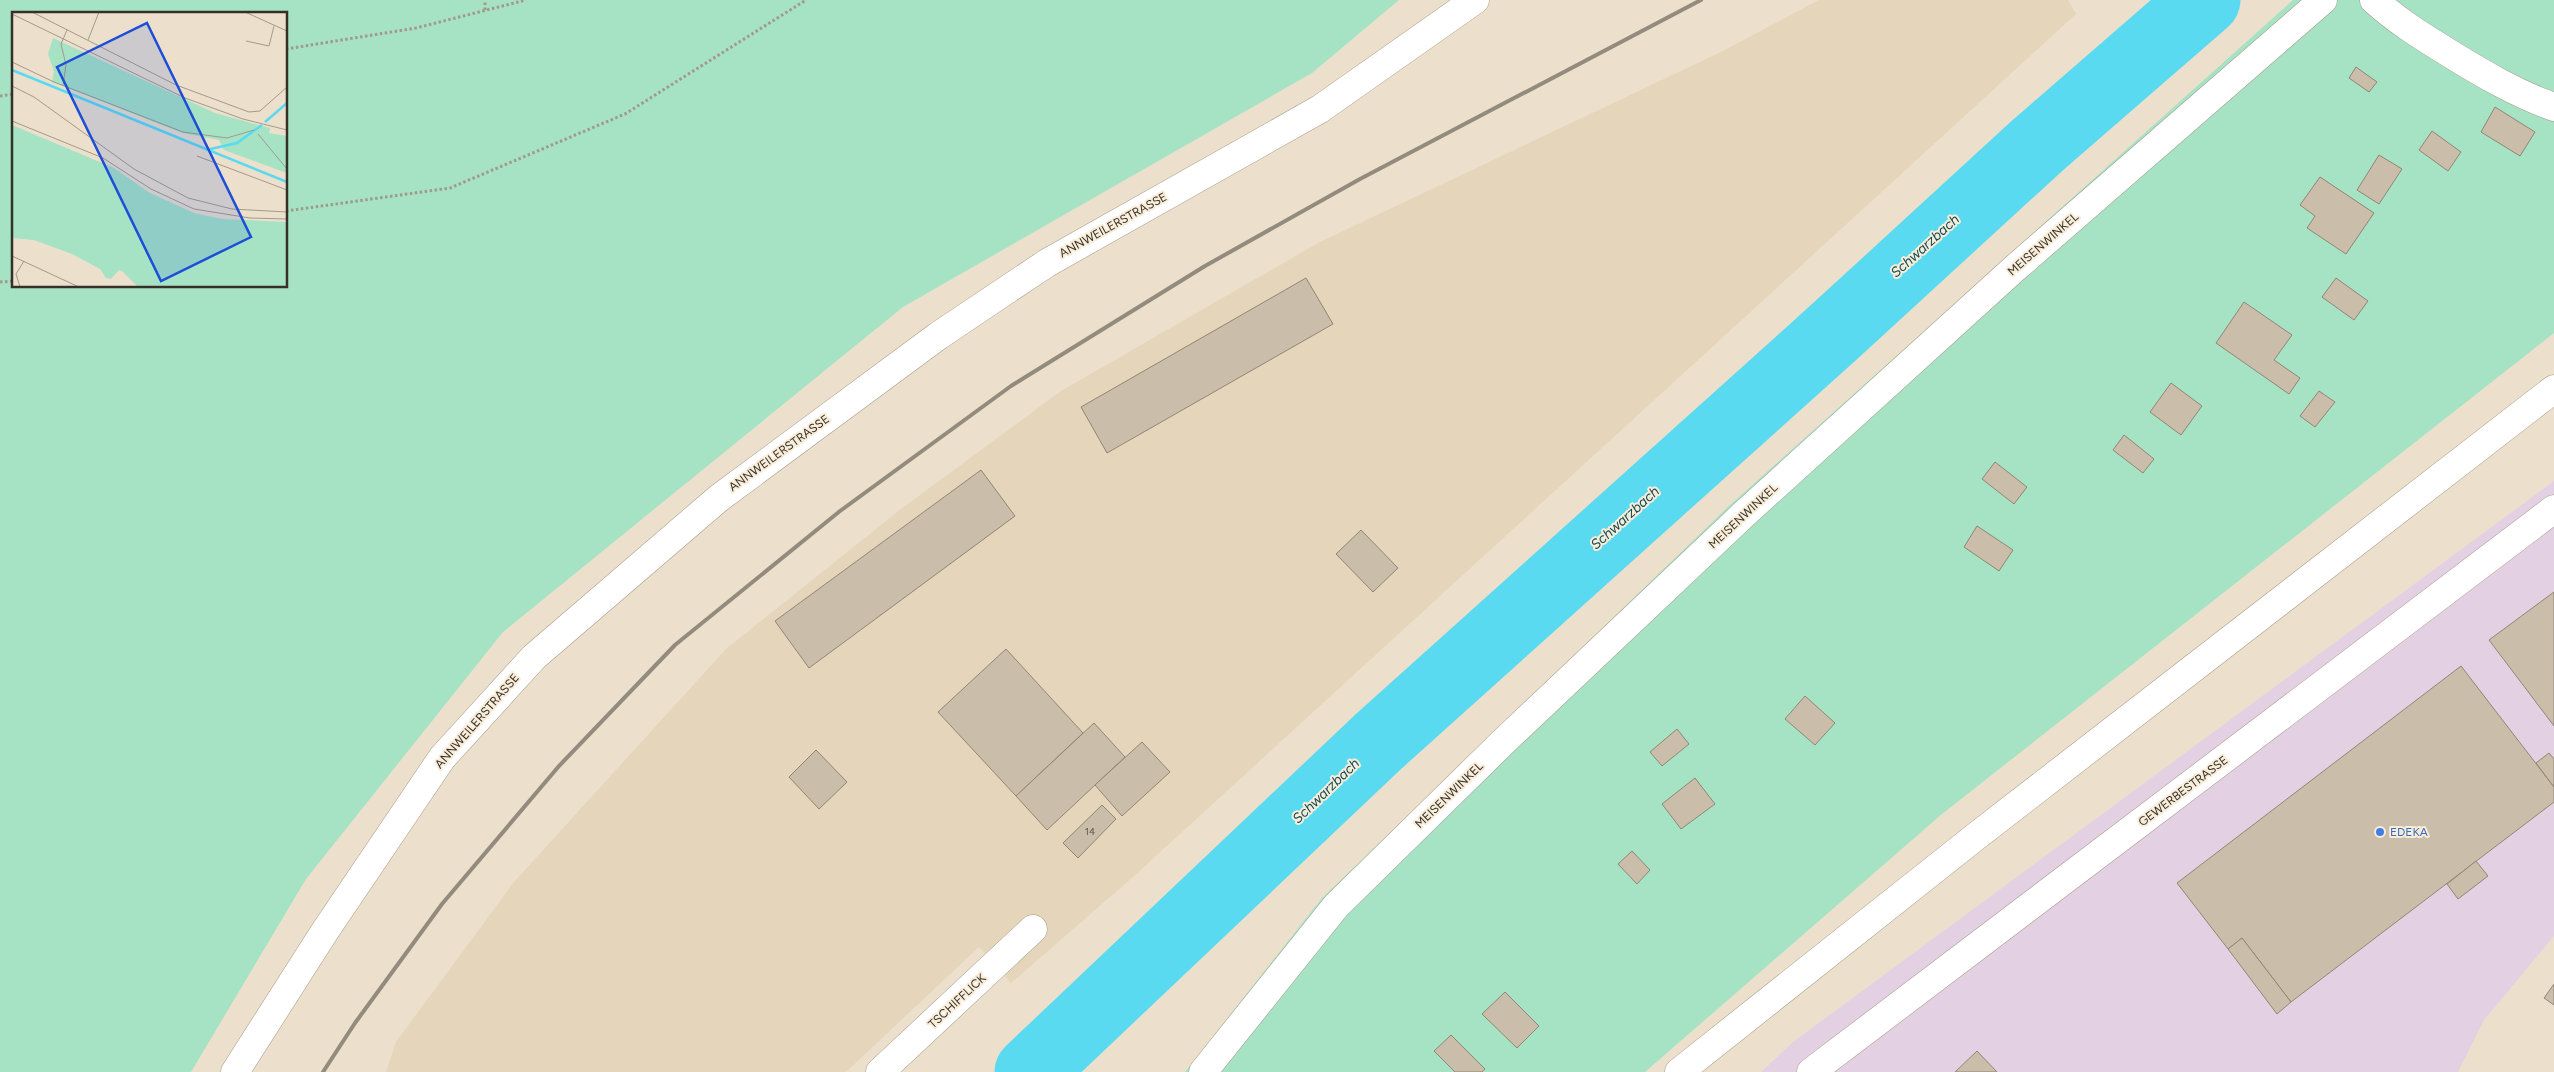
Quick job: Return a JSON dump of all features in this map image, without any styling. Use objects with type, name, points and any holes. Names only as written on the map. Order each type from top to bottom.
[{"type":"street","name":"ANNWEILERSTRASSE","points":[[235,1072],[325,931],[442,758],[534,657],[719,498],[938,336],[1047,263],[1320,109],[1475,0]]},
{"type":"street","name":"MEISENWINKEL","points":[[1202,1072],[1336,906],[1502,743],[1743,515],[2007,275],[2323,0]]},
{"type":"street","points":[[2374,0],[2391,16],[2482,73],[2533,100],[2554,107]]},
{"type":"street","points":[[1679,1072],[1979,834],[2554,390]]},
{"type":"street","name":"GEWERBESTRASSE","points":[[1811,1072],[2554,509]]},
{"type":"street","name":"TSCHIFFLICK","points":[[880,1072],[1033,929]]},
{"type":"path","points":[[485,0],[485,10]]},
{"type":"path","points":[[288,49],[416,28],[526,0]]},
{"type":"path","points":[[288,211],[450,188],[626,114],[806,0]]},
{"type":"shaded area","points":[[1819,0],[2068,0],[2076,14],[1133,877],[1011,983],[979,947],[846,1072],[386,1072],[396,1042],[514,882],[726,649],[901,509],[1061,391],[1320,242],[1721,52]]},
{"type":"shaded area","points":[[2554,481],[2554,936],[2484,1020],[2458,1072],[1761,1072],[1793,1042]]},
{"type":"green space","points":[[0,0],[1399,0],[1312,73],[903,307],[503,632],[306,879],[191,1072],[0,1072]]},
{"type":"green space","points":[[2293,0],[2554,0],[2554,333],[1942,814],[1645,1072],[1185,1072],[1322,898],[1730,505]]},
{"type":"building","points":[[2356,67],[2377,82],[2369,92],[2349,78]]},
{"type":"building","points":[[2495,107],[2535,132],[2520,156],[2481,132]]},
{"type":"building","points":[[2432,131],[2461,152],[2448,171],[2419,150]]},
{"type":"building","points":[[2379,155],[2402,169],[2379,204],[2357,190]]},
{"type":"building","points":[[2320,177],[2374,213],[2346,254],[2307,228],[2315,216],[2300,205]]},
{"type":"building","points":[[1306,278],[1333,324],[1107,453],[1081,407]]},
{"type":"building","points":[[2336,278],[2368,301],[2354,320],[2322,297]]},
{"type":"building","points":[[2244,302],[2292,335],[2274,360],[2300,378],[2289,394],[2216,343]]},
{"type":"building","points":[[2171,383],[2202,406],[2181,435],[2150,412]]},
{"type":"building","points":[[2319,391],[2335,402],[2315,427],[2300,416]]},
{"type":"building","points":[[2124,435],[2154,459],[2143,473],[2113,450]]},
{"type":"building","points":[[1995,462],[2027,487],[2014,504],[1982,479]]},
{"type":"building","points":[[981,470],[1015,516],[809,668],[775,621]]},
{"type":"building","points":[[1977,526],[2013,550],[1999,571],[1964,547]]},
{"type":"building","points":[[1361,530],[1398,568],[1373,592],[1336,554]]},
{"type":"building","points":[[2554,592],[2554,726],[2489,640]]},
{"type":"building","points":[[1006,649],[1083,733],[1016,796],[938,712]]},
{"type":"building","name":"EDEKA","points":[[2461,666],[2554,787],[2554,802],[2291,1002],[2242,938],[2228,949],[2177,883]]},
{"type":"building","points":[[1805,696],[1835,723],[1815,745],[1785,719]]},
{"type":"building","points":[[1094,723],[1125,757],[1047,830],[1016,796]]},
{"type":"building","points":[[1677,729],[1689,744],[1662,766],[1650,752]]},
{"type":"building","points":[[1142,742],[1170,772],[1122,816],[1095,785]]},
{"type":"building","points":[[816,750],[847,782],[819,809],[789,777]]},
{"type":"building","points":[[2549,753],[2554,759],[2554,787],[2536,763]]},
{"type":"building","points":[[1695,778],[1715,804],[1681,829],[1662,804]]},
{"type":"building","points":[[1102,805],[1116,819],[1078,858],[1063,843]]},
{"type":"building","points":[[1632,851],[1650,870],[1637,884],[1618,864]]},
{"type":"building","points":[[2476,861],[2488,876],[2458,899],[2447,884]]},
{"type":"building","points":[[2242,938],[2291,1002],[2277,1014],[2228,949]]},
{"type":"building","points":[[2554,984],[2554,1005],[2544,998]]},
{"type":"building","points":[[1505,992],[1539,1026],[1517,1048],[1482,1014]]},
{"type":"building","points":[[1451,1035],[1485,1069],[1482,1072],[1455,1072],[1434,1051]]},
{"type":"building","points":[[1977,1051],[1997,1072],[1955,1072]]},
{"type":"waterway","name":"Schwarzbach","points":[[1030,1072],[1378,742],[1833,333],[2038,145],[2205,0]]},
{"type":"waterway","name":"Schwarzbach","points":[[1054,1072],[1056,1048]]},
{"type":"railway","points":[[323,1072],[355,1023],[442,904],[559,766],[675,645],[840,511],[1011,386],[1205,266],[1360,179],[1701,0]]},
{"type":"place","name":"EDEKA","points":[[2380,832]]}]
